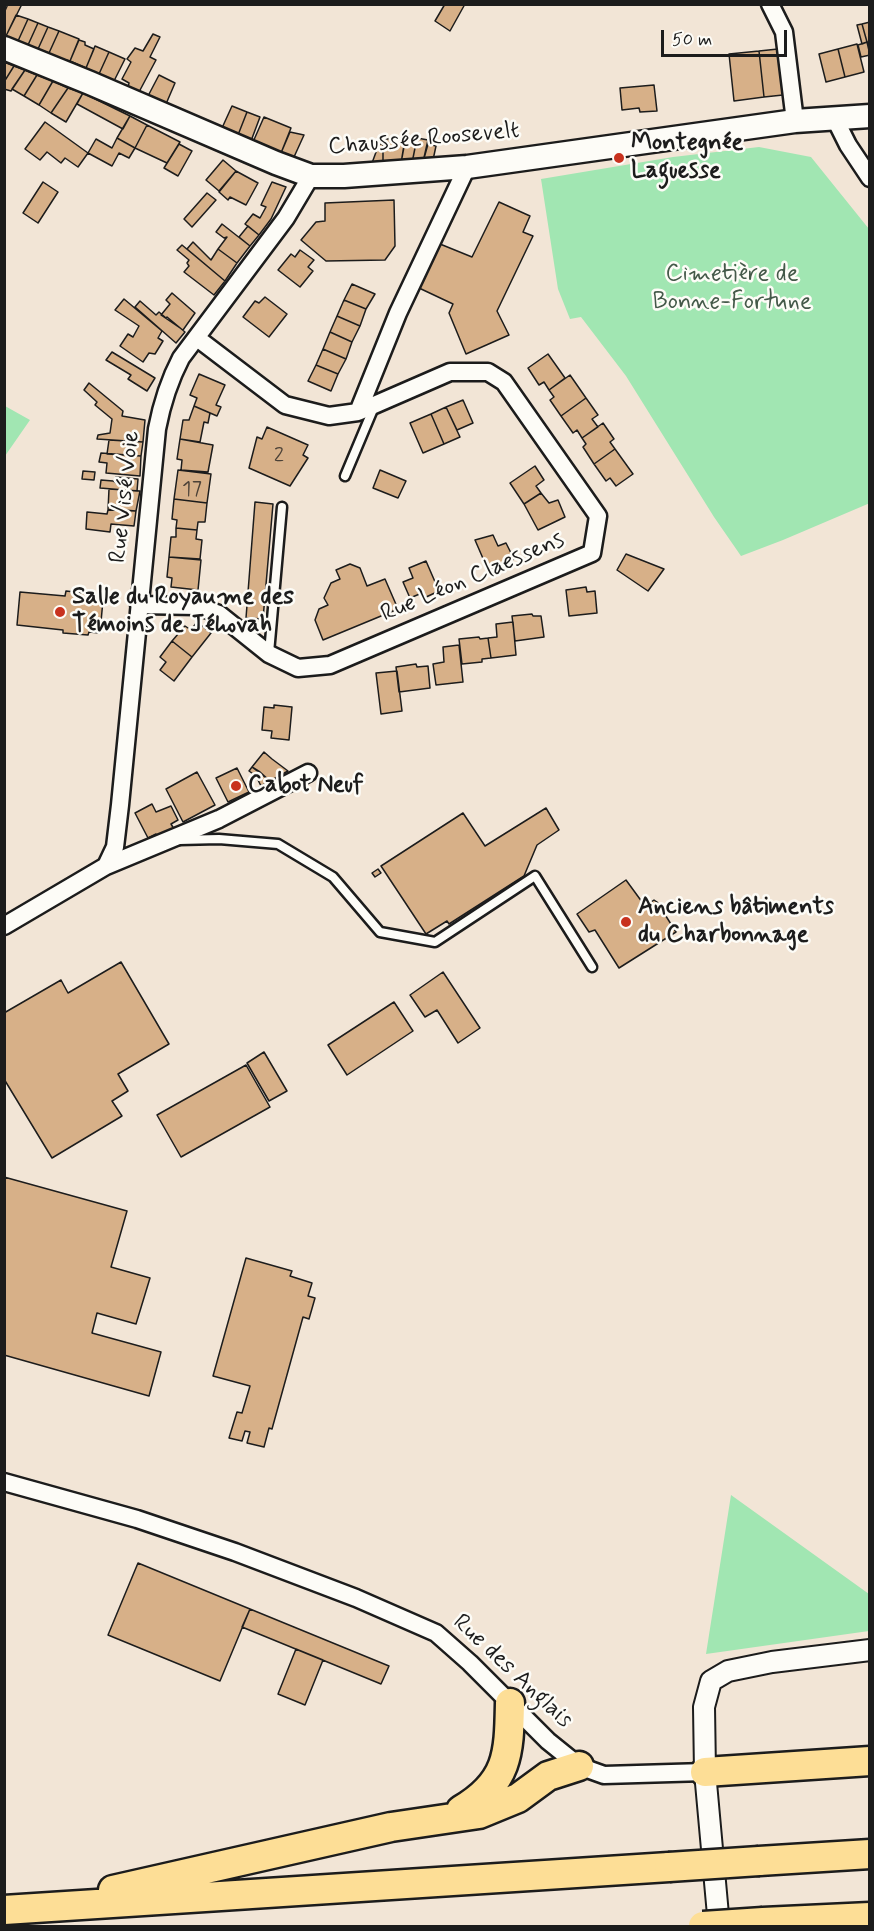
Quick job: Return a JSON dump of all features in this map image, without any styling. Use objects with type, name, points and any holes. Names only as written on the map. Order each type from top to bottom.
[{"type":"highway","points":[[449,1817],[479,1800],[496,1782],[509,1746],[510,1703]]},
{"type":"highway","points":[[705,1772],[870,1761]]},
{"type":"highway","points":[[56,1907],[137,1884],[391,1827],[479,1814],[518,1797],[548,1776],[579,1766]]},
{"type":"highway","points":[[4,1910],[870,1854]]},
{"type":"highway","points":[[703,1926],[870,1917]]},
{"type":"main road","name":"Chaussée Roosevelt","points":[[4,48],[101,87],[276,164],[311,176],[344,176],[467,167],[795,121],[870,116]]},
{"type":"street","points":[[770,4],[784,32],[795,121]]},
{"type":"street","points":[[834,117],[848,145],[870,178]]},
{"type":"street","points":[[358,412],[398,313],[467,167]]},
{"type":"street","name":"Rue Visé Voie","points":[[106,866],[115,847],[161,404],[181,358],[286,218],[311,176]]},
{"type":"street","name":"Rue Léon Claessens","points":[[139,605],[197,606],[219,614],[269,654],[298,668],[330,665],[592,553],[598,516],[504,382],[488,372],[450,372],[358,412],[329,416],[285,405],[197,338]]},
{"type":"street","points":[[4,926],[106,866],[219,819],[308,773]]},
{"type":"street","name":"Rue des Anglais","points":[[4,1482],[148,1522],[235,1552],[356,1598],[436,1634],[470,1663],[548,1741],[579,1766],[604,1775],[705,1772]]},
{"type":"street","points":[[719,1926],[705,1772],[704,1707],[711,1681],[728,1671],[772,1662],[870,1650]]},
{"type":"lane","points":[[345,476],[374,406]]},
{"type":"lane","points":[[269,654],[282,507]]},
{"type":"lane","points":[[170,841],[219,839],[278,844],[333,877],[380,932],[435,942],[535,876],[592,967]]},
{"type":"green space","name":"Cimetière de Bonne-Fortune","points":[[759,147],[811,157],[869,229],[870,503],[741,556],[626,376],[581,317],[570,319],[558,289],[541,179],[673,157]]},
{"type":"green space","points":[[5,406],[30,420],[5,456]]},
{"type":"green space","points":[[731,1495],[869,1594],[869,1631],[706,1654]]},
{"type":"building","points":[[8,4],[22,4],[6,36],[4,35],[4,13]]},
{"type":"building","points":[[445,4],[465,4],[450,31],[435,21]]},
{"type":"building","points":[[16,15],[28,19],[18,41],[6,36]]},
{"type":"building","points":[[28,19],[38,23],[28,45],[18,41]]},
{"type":"building","points":[[870,22],[870,42],[867,42],[862,24]]},
{"type":"building","points":[[38,23],[48,27],[38,49],[28,45]]},
{"type":"building","points":[[862,24],[867,42],[862,44],[857,25]]},
{"type":"building","points":[[48,27],[59,31],[49,53],[38,49]]},
{"type":"building","points":[[59,31],[79,39],[70,61],[50,56],[49,53]]},
{"type":"building","points":[[153,34],[160,37],[150,57],[156,60],[139,92],[128,87],[129,83],[122,79],[131,62],[127,59],[135,48],[143,51]]},
{"type":"building","points":[[79,40],[94,49],[86,68],[70,61]]},
{"type":"building","points":[[867,42],[870,55],[861,57],[858,45]]},
{"type":"building","points":[[857,44],[864,72],[845,77],[838,49]]},
{"type":"building","points":[[95,46],[109,52],[99,74],[86,68]]},
{"type":"building","points":[[778,49],[783,95],[764,97],[759,51]]},
{"type":"building","points":[[838,49],[845,77],[826,82],[819,54]]},
{"type":"building","points":[[759,51],[764,97],[734,101],[729,54]]},
{"type":"building","points":[[109,52],[125,59],[114,81],[99,74]]},
{"type":"building","points":[[4,62],[14,66],[4,82]]},
{"type":"building","points":[[14,66],[25,70],[11,91],[4,89],[4,82]]},
{"type":"building","points":[[25,70],[37,75],[24,96],[12,89]]},
{"type":"building","points":[[37,75],[53,81],[39,105],[24,96]]},
{"type":"building","points":[[159,75],[175,83],[166,104],[148,96]]},
{"type":"building","points":[[53,81],[68,88],[51,113],[39,105]]},
{"type":"building","points":[[654,85],[657,111],[640,112],[639,108],[622,110],[620,88]]},
{"type":"building","points":[[68,88],[83,93],[66,122],[51,113]]},
{"type":"building","points":[[83,93],[130,116],[123,129],[77,104]]},
{"type":"building","points":[[232,106],[247,112],[238,135],[222,128]]},
{"type":"building","points":[[247,112],[260,117],[251,141],[238,135]]},
{"type":"building","points":[[130,116],[147,125],[135,148],[117,138]]},
{"type":"building","points":[[264,117],[291,128],[281,153],[253,142]]},
{"type":"building","points":[[45,122],[88,153],[78,167],[65,158],[61,163],[47,152],[40,160],[25,149]]},
{"type":"building","points":[[147,125],[180,142],[167,163],[135,148]]},
{"type":"building","points":[[290,132],[304,135],[294,157],[281,153]]},
{"type":"building","points":[[406,136],[417,138],[412,163],[401,163]]},
{"type":"building","points":[[117,138],[135,148],[129,158],[119,153],[112,166],[88,153],[96,139],[112,148]]},
{"type":"building","points":[[417,138],[428,140],[423,162],[412,163]]},
{"type":"building","points":[[383,139],[405,139],[401,163],[383,164]]},
{"type":"building","points":[[179,144],[192,151],[178,176],[164,168]]},
{"type":"building","points":[[379,144],[383,144],[383,162],[372,163]]},
{"type":"building","points":[[428,144],[436,146],[433,160],[423,162]]},
{"type":"building","points":[[223,160],[236,171],[219,191],[206,180]]},
{"type":"building","points":[[236,171],[258,183],[246,205],[230,197],[228,200],[219,192]]},
{"type":"building","points":[[43,182],[58,192],[38,223],[23,213]]},
{"type":"building","points":[[272,182],[286,187],[271,219],[259,235],[245,224],[253,214],[260,218],[266,207],[261,205]]},
{"type":"building","points":[[207,193],[216,200],[192,227],[184,219]]},
{"type":"building","points":[[394,200],[395,246],[385,260],[326,261],[301,240],[316,222],[325,221],[325,203]]},
{"type":"building","points":[[499,202],[530,216],[523,232],[533,236],[497,311],[509,335],[466,354],[449,313],[453,304],[419,288],[440,244],[472,257]]},
{"type":"building","points":[[222,224],[250,246],[237,263],[218,249],[227,237],[224,238],[216,232]]},
{"type":"building","points":[[248,226],[259,235],[250,246],[239,237]]},
{"type":"building","points":[[193,242],[211,260],[218,249],[237,263],[225,281],[187,249]]},
{"type":"building","points":[[182,245],[225,281],[214,295],[184,272],[189,266],[187,263],[189,260],[177,250]]},
{"type":"building","points":[[300,250],[314,260],[308,267],[313,271],[300,287],[278,270],[291,254],[295,257]]},
{"type":"building","points":[[352,284],[375,294],[366,309],[344,300]]},
{"type":"building","points":[[172,293],[195,313],[183,330],[161,315],[170,304],[166,300]]},
{"type":"building","points":[[265,297],[287,314],[269,337],[243,317],[255,301],[259,303]]},
{"type":"building","points":[[124,299],[162,331],[158,338],[163,341],[155,354],[149,353],[143,362],[120,346],[128,334],[133,337],[139,326],[115,310]]},
{"type":"building","points":[[344,300],[366,309],[360,326],[337,316]]},
{"type":"building","points":[[140,301],[156,315],[159,312],[185,332],[176,343],[135,307]]},
{"type":"building","points":[[337,316],[360,326],[352,342],[330,332]]},
{"type":"building","points":[[330,332],[352,342],[346,359],[323,349]]},
{"type":"building","points":[[323,349],[346,359],[338,374],[316,365]]},
{"type":"building","points":[[112,352],[155,378],[147,391],[128,379],[131,375],[106,360]]},
{"type":"building","points":[[548,354],[565,378],[549,390],[544,382],[539,385],[528,368]]},
{"type":"building","points":[[316,365],[338,374],[331,391],[308,381]]},
{"type":"building","points":[[199,374],[225,385],[216,405],[221,407],[217,416],[194,406],[197,398],[190,395]]},
{"type":"building","points":[[570,375],[586,398],[561,416],[550,400],[554,397],[549,390]]},
{"type":"building","points":[[89,383],[123,411],[122,416],[145,420],[143,442],[97,439],[98,435],[110,433],[112,419],[95,405],[97,402],[84,390]]},
{"type":"building","points":[[586,398],[598,415],[592,419],[598,427],[582,438],[577,430],[573,433],[561,416]]},
{"type":"building","points":[[463,400],[473,423],[457,430],[446,407]]},
{"type":"building","points":[[194,406],[210,413],[208,423],[204,422],[200,442],[180,439],[183,420],[189,420]]},
{"type":"building","points":[[446,407],[460,437],[444,444],[431,414]]},
{"type":"building","points":[[431,414],[444,444],[423,453],[410,423]]},
{"type":"building","points":[[603,423],[614,439],[610,442],[615,449],[594,464],[583,447],[586,444],[582,438]]},
{"type":"building","points":[[267,427],[308,445],[303,455],[308,458],[290,486],[249,468],[257,437],[262,439]]},
{"type":"building","points":[[180,439],[213,445],[208,472],[181,470],[182,460],[177,459]]},
{"type":"building","points":[[109,440],[143,442],[141,456],[107,454]]},
{"type":"building","points":[[615,449],[633,474],[616,486],[610,478],[606,481],[594,464]]},
{"type":"building","points":[[101,453],[141,456],[140,476],[106,473],[107,463],[99,462]]},
{"type":"building","points":[[535,466],[544,480],[536,486],[541,493],[524,504],[510,483]]},
{"type":"building","points":[[178,470],[211,474],[207,503],[174,499]]},
{"type":"building","points":[[380,470],[406,481],[398,498],[373,488]]},
{"type":"building","points":[[83,471],[95,472],[94,480],[82,479]]},
{"type":"building","points":[[116,477],[138,479],[137,491],[100,488],[101,480],[116,483]]},
{"type":"building","points":[[109,489],[140,491],[136,511],[108,510]]},
{"type":"building","points":[[541,493],[549,503],[558,500],[565,517],[538,530],[524,504]]},
{"type":"building","points":[[174,499],[207,503],[205,522],[198,522],[197,530],[176,528],[177,520],[172,519]]},
{"type":"building","points":[[255,502],[273,504],[263,619],[246,618]]},
{"type":"building","points":[[108,510],[136,511],[134,526],[111,524],[110,532],[86,529],[87,512],[107,514]]},
{"type":"building","points":[[176,528],[197,530],[196,539],[202,540],[200,559],[169,557],[171,537],[176,537]]},
{"type":"building","points":[[493,535],[498,546],[506,543],[514,559],[488,570],[475,540]]},
{"type":"building","points":[[626,554],[664,569],[648,591],[617,570]]},
{"type":"building","points":[[169,557],[201,560],[198,590],[171,587],[172,578],[167,577]]},
{"type":"building","points":[[426,561],[439,591],[424,598],[422,593],[410,598],[403,582],[413,578],[409,568]]},
{"type":"building","points":[[350,564],[360,568],[367,586],[385,579],[398,609],[323,640],[315,620],[319,609],[328,605],[324,598],[331,583],[340,579],[336,570]]},
{"type":"building","points":[[586,587],[587,592],[595,591],[597,613],[569,616],[566,590]]},
{"type":"building","name":"Salle du Royaume des Témoins de Jéhovah","points":[[66,591],[92,594],[92,598],[103,600],[100,633],[89,632],[88,635],[63,633],[63,630],[17,625],[20,592],[65,596]]},
{"type":"building","points":[[532,614],[541,616],[544,637],[515,641],[512,616]]},
{"type":"building","points":[[197,622],[211,633],[192,657],[172,641],[185,626],[191,630]]},
{"type":"building","points":[[513,622],[516,655],[491,658],[488,638],[497,637],[496,624]]},
{"type":"building","points":[[479,637],[480,639],[488,638],[491,658],[482,659],[482,662],[462,664],[459,639]]},
{"type":"building","points":[[172,641],[192,657],[174,681],[160,670],[166,662],[160,657]]},
{"type":"building","points":[[459,645],[463,682],[436,685],[433,664],[444,662],[443,647]]},
{"type":"building","points":[[416,664],[417,667],[428,666],[430,688],[399,692],[396,667]]},
{"type":"building","points":[[397,671],[402,711],[381,714],[376,673]]},
{"type":"building","points":[[274,705],[292,707],[289,740],[271,738],[272,731],[262,730],[264,707],[274,708]]},
{"type":"building","points":[[264,752],[288,771],[270,781],[252,767]]},
{"type":"building","points":[[252,767],[270,781],[261,786],[256,776],[249,771]]},
{"type":"building","points":[[237,768],[249,792],[228,802],[216,778]]},
{"type":"building","points":[[197,772],[215,805],[183,822],[166,789]]},
{"type":"building","points":[[152,804],[156,812],[171,806],[178,820],[171,824],[174,829],[157,837],[156,834],[148,838],[135,813]]},
{"type":"building","points":[[546,808],[559,830],[537,845],[524,876],[449,924],[447,921],[426,934],[381,866],[463,813],[485,846]]},
{"type":"building","points":[[378,869],[381,873],[375,877],[372,873]]},
{"type":"building","name":"Anciens bâtiments du Charbonnage","points":[[626,880],[645,906],[654,900],[657,902],[676,932],[619,968],[595,930],[589,932],[577,914]]},
{"type":"building","points":[[121,962],[169,1044],[118,1074],[128,1091],[112,1101],[122,1116],[52,1158],[4,1079],[4,1013],[61,980],[68,993]]},
{"type":"building","points":[[443,972],[480,1028],[458,1043],[437,1010],[425,1017],[410,995]]},
{"type":"building","points":[[394,1002],[413,1031],[347,1075],[328,1045]]},
{"type":"building","points":[[264,1052],[287,1091],[269,1101],[247,1063]]},
{"type":"building","points":[[246,1065],[270,1107],[181,1157],[157,1115]]},
{"type":"building","points":[[4,1177],[127,1211],[111,1267],[150,1278],[136,1324],[97,1313],[92,1333],[161,1352],[149,1396],[4,1355]]},
{"type":"building","points":[[246,1258],[292,1271],[290,1276],[312,1283],[308,1296],[315,1298],[309,1319],[303,1317],[272,1429],[269,1428],[264,1447],[247,1443],[250,1432],[245,1431],[242,1441],[229,1438],[237,1412],[242,1413],[250,1386],[213,1376]]},
{"type":"building","points":[[138,1563],[250,1609],[220,1681],[108,1635]]},
{"type":"building","points":[[250,1609],[389,1666],[381,1684],[242,1627]]},
{"type":"building","points":[[296,1649],[323,1660],[305,1705],[278,1694]]},
{"type":"place","name":"Montegnée Laguesse","points":[[619,158]]},
{"type":"place","name":"Salle du Royaume des Témoins de Jéhovah","points":[[60,612]]},
{"type":"place","name":"Cabot Neuf","points":[[236,786]]},
{"type":"place","name":"Anciens bâtiments du Charbonnage","points":[[626,922]]}]
